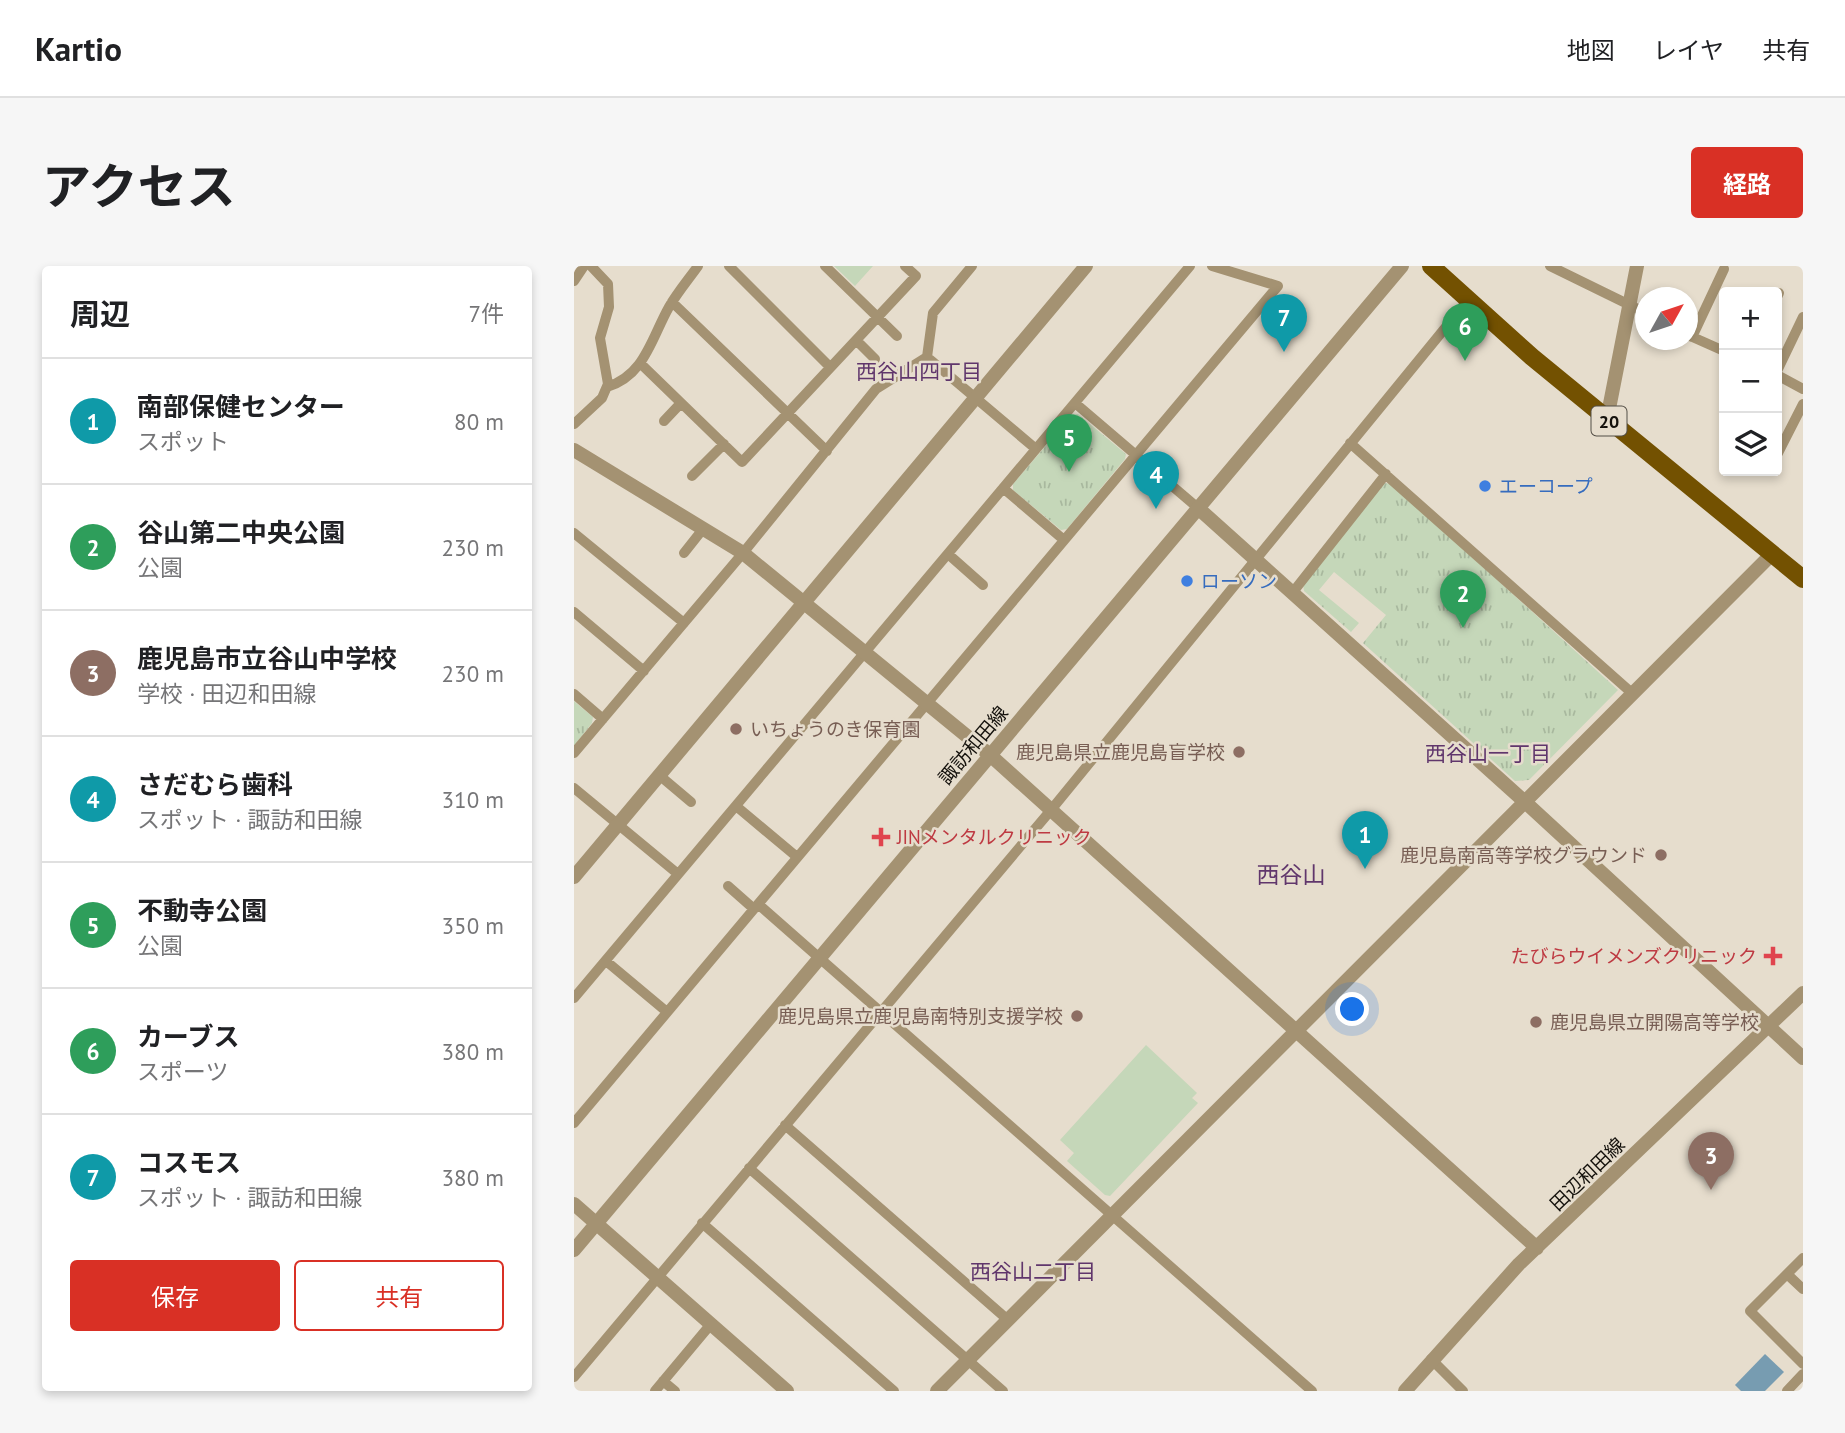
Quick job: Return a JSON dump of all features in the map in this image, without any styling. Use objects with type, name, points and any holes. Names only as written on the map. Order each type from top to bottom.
[{"type":"main road","name":"20","points":[[1431,266],[1448,273],[1468,300],[1607,419],[1803,579]]},
{"type":"street","points":[[574,281],[584,266]]},
{"type":"street","points":[[574,424],[602,398],[607,387],[607,370],[600,338],[609,307],[608,284],[591,266]]},
{"type":"street","points":[[607,387],[627,378],[641,364],[672,302],[698,266]]},
{"type":"street","points":[[729,266],[830,367]]},
{"type":"street","points":[[825,266],[897,336]]},
{"type":"street","points":[[641,364],[742,461],[916,276],[905,266]]},
{"type":"street","points":[[927,357],[933,313],[972,266]]},
{"type":"street","points":[[574,877],[1086,266]]},
{"type":"street","points":[[574,998],[1190,266]]},
{"type":"street","points":[[574,1123],[1278,286],[1212,266]]},
{"type":"street","name":"諏訪和田線","points":[[574,1250],[1402,266]]},
{"type":"street","points":[[1550,266],[1635,307]]},
{"type":"street","points":[[1607,419],[1637,266]]},
{"type":"street","points":[[1698,320],[1724,269]]},
{"type":"street","points":[[574,1377],[1051,810],[1468,300]]},
{"type":"street","points":[[672,302],[827,452]]},
{"type":"street","points":[[1782,362],[1803,317]]},
{"type":"street","points":[[856,340],[875,359]]},
{"type":"street","points":[[1698,340],[1722,350]]},
{"type":"street","points":[[927,357],[1036,449]]},
{"type":"street","points":[[574,753],[827,452],[876,389],[927,357]]},
{"type":"street","points":[[1782,376],[1803,389]]},
{"type":"street","points":[[664,422],[681,403]]},
{"type":"street","points":[[1075,403],[1293,592],[1770,1025],[1803,1058]]},
{"type":"street","points":[[1782,445],[1803,404]]},
{"type":"street","points":[[1350,443],[1633,694]]},
{"type":"street","points":[[692,476],[723,444]]},
{"type":"street","points":[[574,450],[743,553],[990,755],[1537,1248]]},
{"type":"street","points":[[1293,592],[1386,474]]},
{"type":"street","points":[[1003,488],[1064,540]]},
{"type":"street","points":[[684,552],[703,529]]},
{"type":"street","points":[[574,533],[684,623]]},
{"type":"street","points":[[948,554],[983,585]]},
{"type":"street","points":[[937,1391],[1772,554]]},
{"type":"street","points":[[574,612],[644,671]]},
{"type":"street","points":[[574,695],[603,719]]},
{"type":"street","points":[[659,775],[691,802]]},
{"type":"street","points":[[574,788],[678,874]]},
{"type":"street","points":[[736,806],[797,858]]},
{"type":"street","points":[[728,886],[820,957],[1312,1391]]},
{"type":"street","points":[[606,961],[667,1012]]},
{"type":"street","name":"田辺和田線","points":[[1405,1391],[1431,1359],[1537,1248],[1803,993]]},
{"type":"street","points":[[785,1125],[1008,1320]]},
{"type":"street","points":[[749,1168],[1003,1391]]},
{"type":"street","points":[[574,1204],[787,1391]]},
{"type":"street","points":[[702,1223],[894,1391]]},
{"type":"street","points":[[1803,1258],[1750,1311],[1803,1364]]},
{"type":"street","points":[[1787,1274],[1803,1289]]},
{"type":"street","points":[[654,1391],[711,1324]]},
{"type":"street","points":[[1431,1359],[1463,1391]]},
{"type":"street","points":[[1787,1391],[1803,1374]]},
{"type":"street","points":[[663,1381],[675,1391]]},
{"type":"green space","points":[[834,266],[873,266],[855,286]]},
{"type":"green space","points":[[1073,414],[1078,414],[1126,454],[1125,459],[1067,529],[1061,530],[1013,490],[1013,484]]},
{"type":"green space","points":[[1384,483],[1392,484],[1618,690],[1529,780],[1515,781],[1363,643],[1386,615],[1334,572],[1319,590],[1359,623],[1351,632],[1304,591],[1303,584]]},
{"type":"green space","points":[[574,701],[593,717],[592,723],[574,746]]},
{"type":"green space","points":[[1146,1045],[1197,1093],[1192,1098],[1198,1103],[1110,1196],[1105,1195],[1067,1161],[1074,1153],[1060,1140]]},
{"type":"water","points":[[1765,1354],[1784,1372],[1765,1391],[1741,1391],[1735,1385]]},
{"type":"place","name":"コスモス","points":[[1284,352]]},
{"type":"place","name":"カーブス","points":[[1465,361]]},
{"type":"place","name":"不動寺公園","points":[[1069,472]]},
{"type":"place","name":"エーコープ","points":[[1485,486]]},
{"type":"place","name":"さだむら歯科","points":[[1156,509]]},
{"type":"place","name":"ローソン","points":[[1187,581]]},
{"type":"place","name":"谷山第二中央公園","points":[[1463,628]]},
{"type":"place","name":"いちょうのき保育園","points":[[736,729]]},
{"type":"place","name":"鹿児島県立鹿児島盲学校","points":[[1239,752]]},
{"type":"place","name":"JINメンタルクリニック","points":[[881,837]]},
{"type":"place","name":"鹿児島南高等学校グラウンド","points":[[1661,855]]},
{"type":"place","name":"南部保健センター","points":[[1365,869]]},
{"type":"place","name":"たびらウイメンズクリニック","points":[[1773,956]]},
{"type":"place","name":"鹿児島県立鹿児島南特別支援学校","points":[[1077,1016]]},
{"type":"place","name":"鹿児島県立開陽高等学校","points":[[1536,1022]]},
{"type":"place","name":"鹿児島市立谷山中学校","points":[[1711,1190]]},
{"type":"district","name":"西谷山四丁目","points":[[919,371]]},
{"type":"district","name":"西谷山一丁目","points":[[1488,753]]},
{"type":"district","name":"西谷山","points":[[1291,874]]},
{"type":"district","name":"西谷山二丁目","points":[[1033,1271]]}]
